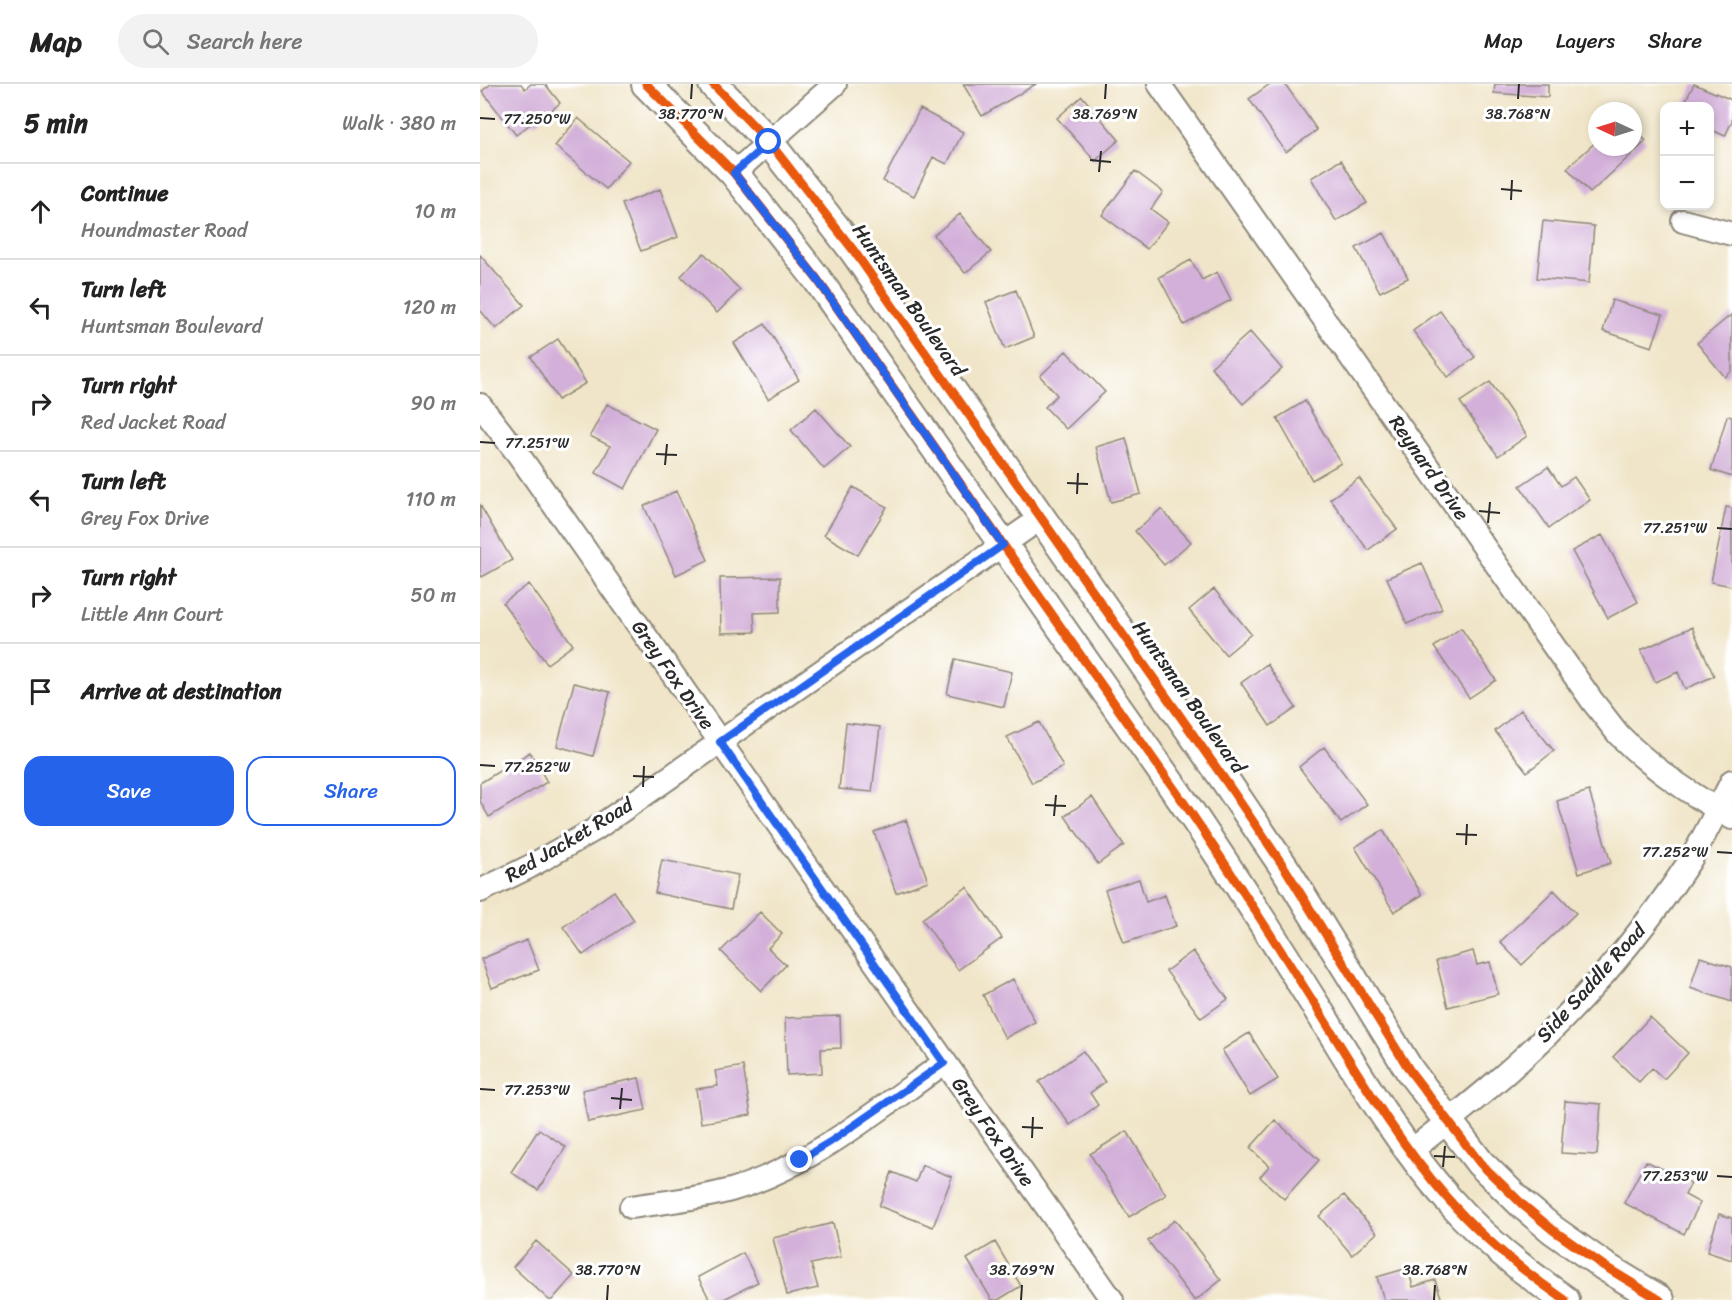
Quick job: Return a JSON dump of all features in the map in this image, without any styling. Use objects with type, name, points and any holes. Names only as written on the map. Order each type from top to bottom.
[{"type":"street","points":[[646,84],[685,120],[734,173],[817,279],[1247,895],[1372,1097],[1411,1151],[1449,1199],[1493,1244],[1565,1300]]},
{"type":"street","name":"Huntsman Boulevard","points":[[713,84],[769,142],[854,251],[1286,870],[1410,1071],[1447,1121],[1480,1163],[1523,1205],[1553,1230],[1604,1266],[1660,1300]]},
{"type":"street","points":[[734,173],[835,84]]},
{"type":"street","name":"Reynard Drive","points":[[1159,84],[1593,702],[1619,734],[1652,765],[1673,782],[1725,814]]},
{"type":"street","points":[[1683,221],[1732,234]]},
{"type":"street","name":"Grey Fox Drive","points":[[480,405],[518,454],[1112,1300]]},
{"type":"street","name":"Red Jacket Road","points":[[480,891],[529,867],[594,830],[1041,518]]},
{"type":"street","name":"Side Saddle Road","points":[[1411,1151],[1546,1036],[1596,984],[1638,933],[1725,814],[1732,781]]},
{"type":"street","points":[[631,1207],[723,1191],[777,1172],[830,1142],[944,1063]]},
{"type":"building","points":[[491,84],[521,84],[525,89],[531,84],[545,84],[560,103],[535,124],[533,122],[516,135],[482,91]]},
{"type":"building","points":[[963,84],[1036,84],[982,116]]},
{"type":"building","points":[[1270,84],[1285,84],[1317,130],[1286,152],[1249,99]]},
{"type":"building","points":[[1495,84],[1548,84],[1548,97],[1494,93]]},
{"type":"building","points":[[1694,84],[1732,100],[1732,121],[1725,136],[1714,131],[1714,102],[1685,102]]},
{"type":"building","points":[[1082,96],[1119,140],[1095,161],[1057,118]]},
{"type":"building","points":[[920,109],[963,132],[947,164],[933,157],[914,196],[883,181]]},
{"type":"building","points":[[578,118],[629,161],[606,189],[555,146]]},
{"type":"building","points":[[1588,149],[1588,156],[1630,156],[1590,193],[1567,168]]},
{"type":"building","points":[[1341,160],[1367,203],[1336,221],[1311,178]]},
{"type":"building","points":[[1135,171],[1163,192],[1151,209],[1168,222],[1147,249],[1102,215]]},
{"type":"building","points":[[660,189],[678,237],[641,251],[622,204]]},
{"type":"building","points":[[960,214],[991,252],[965,273],[934,235]]},
{"type":"building","points":[[1543,221],[1594,226],[1589,283],[1537,278]]},
{"type":"building","points":[[1384,233],[1408,278],[1380,292],[1356,248]]},
{"type":"building","points":[[704,253],[740,290],[717,313],[681,276]]},
{"type":"building","points":[[480,255],[524,305],[496,329],[480,310]]},
{"type":"building","points":[[1191,260],[1202,280],[1217,272],[1231,300],[1184,325],[1159,277]]},
{"type":"building","points":[[1016,290],[1034,337],[1005,349],[986,302]]},
{"type":"building","points":[[1612,300],[1663,315],[1652,347],[1603,331]]},
{"type":"building","points":[[1440,311],[1475,357],[1448,377],[1413,331]]},
{"type":"building","points":[[1732,314],[1732,371],[1725,377],[1697,343]]},
{"type":"building","points":[[765,324],[799,380],[768,399],[734,343]]},
{"type":"building","points":[[1250,332],[1282,369],[1243,404],[1211,367]]},
{"type":"building","points":[[558,339],[586,383],[558,400],[531,357]]},
{"type":"building","points":[[1066,351],[1105,392],[1066,429],[1045,407],[1057,395],[1040,376]]},
{"type":"building","points":[[1490,382],[1527,436],[1498,456],[1460,402]]},
{"type":"building","points":[[1305,401],[1341,463],[1312,480],[1277,418]]},
{"type":"building","points":[[607,404],[656,429],[625,489],[596,473],[610,446],[590,436]]},
{"type":"building","points":[[816,408],[850,447],[824,469],[791,430]]},
{"type":"building","points":[[1727,416],[1732,417],[1732,477],[1711,470]]},
{"type":"building","points":[[1126,438],[1141,494],[1111,502],[1096,447]]},
{"type":"building","points":[[1548,467],[1561,486],[1574,477],[1590,500],[1549,528],[1520,486]]},
{"type":"building","points":[[1359,478],[1397,529],[1368,550],[1330,499]]},
{"type":"building","points":[[853,487],[887,507],[858,555],[824,535]]},
{"type":"building","points":[[676,491],[708,560],[676,575],[644,506]]},
{"type":"building","points":[[480,505],[512,560],[482,577],[480,573]]},
{"type":"building","points":[[1726,507],[1732,508],[1732,586],[1711,582]]},
{"type":"building","points":[[1161,509],[1191,542],[1164,565],[1135,531]]},
{"type":"building","points":[[1602,535],[1638,602],[1608,618],[1572,551]]},
{"type":"building","points":[[1422,563],[1442,609],[1407,624],[1387,578]]},
{"type":"building","points":[[780,577],[780,612],[754,613],[755,632],[721,633],[720,578]]},
{"type":"building","points":[[529,584],[573,645],[547,664],[503,603]]},
{"type":"building","points":[[1214,589],[1251,634],[1226,655],[1189,610]]},
{"type":"building","points":[[1692,627],[1714,676],[1685,689],[1678,672],[1655,682],[1641,650]]},
{"type":"building","points":[[1461,628],[1496,680],[1469,698],[1434,647]]},
{"type":"building","points":[[955,659],[1012,672],[1004,707],[947,694]]},
{"type":"building","points":[[1267,664],[1296,708],[1270,726],[1241,683]]},
{"type":"building","points":[[574,683],[610,692],[593,756],[557,746]]},
{"type":"building","points":[[1521,710],[1554,751],[1527,772],[1495,731]]},
{"type":"building","points":[[1039,722],[1063,767],[1032,783],[1007,737]]},
{"type":"building","points":[[846,723],[880,727],[872,792],[839,789]]},
{"type":"building","points":[[1324,747],[1367,804],[1341,823],[1299,767]]},
{"type":"building","points":[[530,752],[547,782],[489,817],[480,801],[480,783]]},
{"type":"building","points":[[1589,791],[1611,863],[1579,873],[1557,801]]},
{"type":"building","points":[[1092,797],[1124,845],[1098,864],[1065,816]]},
{"type":"building","points":[[906,820],[928,881],[896,893],[874,832]]},
{"type":"building","points":[[1383,830],[1422,895],[1394,912],[1355,847]]},
{"type":"building","points":[[662,860],[738,875],[731,909],[655,893]]},
{"type":"building","points":[[1139,879],[1146,902],[1165,895],[1176,926],[1124,943],[1105,890]]},
{"type":"building","points":[[967,887],[1002,938],[958,970],[922,919]]},
{"type":"building","points":[[1554,890],[1576,913],[1522,965],[1500,942]]},
{"type":"building","points":[[614,891],[634,920],[583,955],[563,927]]},
{"type":"building","points":[[760,912],[782,934],[768,948],[786,965],[761,991],[721,951]]},
{"type":"building","points":[[527,940],[539,970],[492,988],[481,959]]},
{"type":"building","points":[[1193,951],[1228,999],[1201,1018],[1166,971]]},
{"type":"building","points":[[1473,951],[1477,965],[1490,962],[1498,994],[1448,1007],[1436,961]]},
{"type":"building","points":[[1700,957],[1732,967],[1732,1002],[1690,988]]},
{"type":"building","points":[[1013,979],[1035,1022],[1005,1038],[983,995]]},
{"type":"building","points":[[840,1016],[841,1048],[821,1049],[822,1073],[787,1075],[785,1018]]},
{"type":"building","points":[[1650,1017],[1688,1053],[1664,1079],[1652,1068],[1639,1082],[1613,1057]]},
{"type":"building","points":[[1249,1033],[1278,1079],[1250,1096],[1222,1050]]},
{"type":"building","points":[[1083,1051],[1105,1082],[1090,1093],[1098,1105],[1070,1125],[1039,1082]]},
{"type":"building","points":[[743,1066],[751,1115],[701,1123],[696,1089],[718,1086],[715,1071]]},
{"type":"building","points":[[639,1078],[646,1110],[588,1122],[582,1090]]},
{"type":"building","points":[[1565,1101],[1601,1104],[1597,1155],[1561,1153]]},
{"type":"building","points":[[1275,1120],[1319,1160],[1284,1199],[1260,1177],[1269,1166],[1250,1148]]},
{"type":"building","points":[[539,1129],[566,1147],[538,1190],[511,1172]]},
{"type":"building","points":[[1127,1131],[1166,1195],[1129,1217],[1090,1154]]},
{"type":"building","points":[[1646,1161],[1691,1183],[1685,1195],[1700,1203],[1684,1234],[1624,1203]]},
{"type":"building","points":[[922,1165],[952,1177],[933,1227],[879,1206],[892,1172],[916,1182]]},
{"type":"building","points":[[1344,1195],[1377,1233],[1352,1255],[1319,1216]]},
{"type":"building","points":[[1719,1214],[1732,1218],[1732,1260],[1707,1252]]},
{"type":"building","points":[[1175,1220],[1221,1280],[1196,1300],[1148,1241]]},
{"type":"building","points":[[833,1223],[841,1257],[811,1264],[818,1288],[787,1295],[773,1238]]},
{"type":"building","points":[[536,1241],[574,1275],[552,1300],[549,1300],[513,1267]]},
{"type":"building","points":[[995,1242],[1021,1286],[998,1300],[992,1300],[967,1259]]},
{"type":"building","points":[[743,1253],[758,1282],[722,1300],[710,1300],[698,1277]]},
{"type":"building","points":[[1408,1268],[1413,1287],[1435,1280],[1442,1300],[1384,1300],[1377,1277]]},
{"type":"cycle path","points":[[646,84],[734,173],[817,279],[1189,810],[1379,1106],[1429,1177],[1489,1240],[1518,1266],[1565,1300]]},
{"type":"cycle path","points":[[713,84],[769,142],[854,251],[1227,783],[1286,870],[1410,1071],[1480,1163],[1523,1205],[1553,1230],[1604,1266],[1660,1300]]},
{"type":"route","points":[[769,142],[734,173],[817,279],[1003,545],[720,742],[944,1063],[830,1142],[800,1160]]}]
